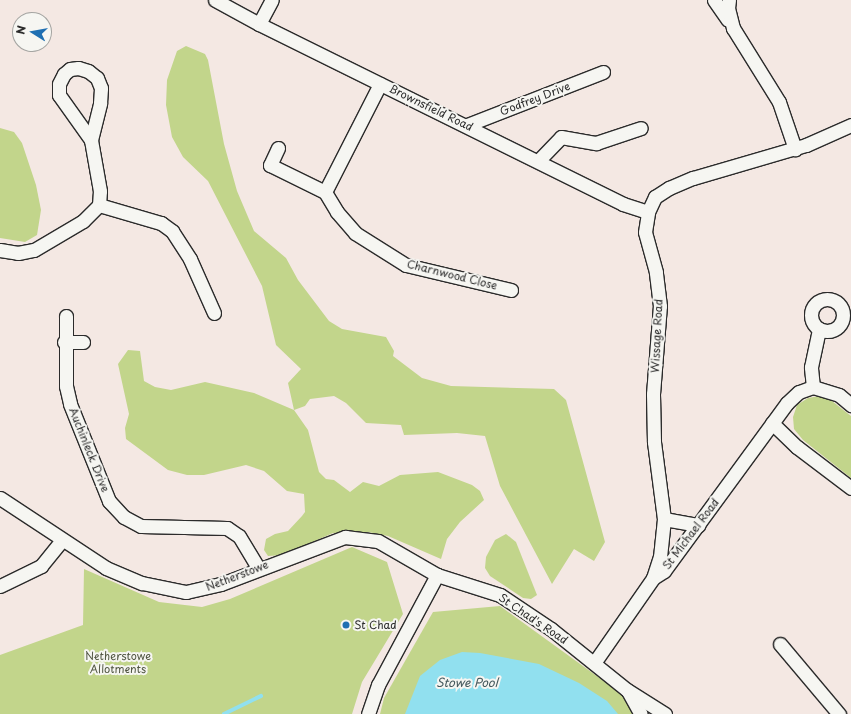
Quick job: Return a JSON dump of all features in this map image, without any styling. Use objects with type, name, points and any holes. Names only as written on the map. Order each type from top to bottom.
[{"type":"street","name":"Brownsfield Road","points":[[216,0],[259,24],[466,125],[623,204],[648,212]]},
{"type":"street","points":[[259,24],[272,0]]},
{"type":"street","points":[[714,0],[779,102],[795,149]]},
{"type":"street","points":[[729,0],[728,8],[733,28]]},
{"type":"street","points":[[0,250],[18,253],[34,250],[83,221],[99,205],[100,191],[91,140],[100,103],[101,88],[97,78],[88,71],[78,68],[70,69],[64,74],[59,84],[59,95],[91,140]]},
{"type":"street","name":"Godfrey Drive","points":[[466,125],[603,72]]},
{"type":"street","points":[[278,148],[270,165],[325,192],[380,84]]},
{"type":"street","name":"Wissage Road","points":[[653,578],[660,557],[664,519],[654,442],[653,394],[660,306],[656,272],[645,232],[648,212],[655,197],[669,188],[693,178],[795,149],[851,125]]},
{"type":"street","points":[[538,161],[561,137],[596,143],[641,128]]},
{"type":"street","name":"Charnwood Close","points":[[325,192],[337,212],[355,233],[406,265],[511,290]]},
{"type":"street","points":[[99,205],[161,223],[172,231],[190,259],[214,313]]},
{"type":"street","name":"Auchinleck Drive","points":[[66,316],[64,342],[66,386],[70,404],[109,501],[124,517],[140,526],[227,528],[239,536],[258,568]]},
{"type":"street","points":[[819,329],[811,367],[813,387],[839,395],[851,405]]},
{"type":"street","points":[[64,342],[83,342]]},
{"type":"street","name":"St Michael Road","points":[[594,663],[653,578],[664,571],[772,423],[799,392],[813,387]]},
{"type":"street","points":[[772,423],[797,447],[851,488]]},
{"type":"street","name":"Netherstowe","points":[[0,498],[106,568],[142,583],[186,592],[220,584],[258,568],[345,537],[378,542],[437,575]]},
{"type":"street","points":[[664,519],[698,525]]},
{"type":"street","points":[[0,586],[41,566],[62,540]]},
{"type":"street","points":[[368,714],[378,686],[437,575]]},
{"type":"street","name":"St Chad's Road","points":[[437,575],[500,595],[551,629],[627,690],[665,714]]},
{"type":"street","points":[[780,644],[839,714]]},
{"type":"street","name":"St Chad's Road","points":[[627,690],[641,714]]},
{"type":"green space","points":[[186,46],[205,54],[208,60],[224,144],[237,191],[254,231],[286,258],[298,280],[329,321],[342,329],[386,337],[394,351],[393,356],[422,378],[451,386],[554,389],[566,400],[605,542],[594,561],[574,549],[552,584],[500,486],[485,436],[457,433],[404,435],[401,425],[366,423],[346,403],[334,396],[310,399],[305,406],[294,410],[288,383],[301,369],[276,345],[262,286],[208,181],[183,157],[172,137],[166,105],[167,80],[177,51]]},
{"type":"green space","points":[[0,128],[14,132],[22,143],[36,185],[41,210],[37,235],[25,242],[0,238]]},
{"type":"green space","points":[[128,350],[140,351],[144,381],[155,387],[171,390],[205,382],[254,393],[294,410],[308,430],[319,472],[326,479],[334,480],[350,492],[363,482],[379,486],[400,475],[438,472],[472,485],[480,491],[484,500],[460,522],[447,539],[441,559],[388,536],[368,532],[333,533],[283,555],[268,556],[264,550],[266,539],[275,534],[288,531],[302,516],[305,512],[304,494],[287,491],[264,471],[246,465],[204,475],[187,475],[168,470],[126,439],[125,428],[129,414],[118,364]]},
{"type":"green space","points":[[819,396],[832,401],[851,416],[851,478],[803,440],[794,429],[793,417],[797,405],[808,398]]},
{"type":"green space","points":[[506,534],[516,542],[537,595],[531,599],[523,598],[490,576],[485,568],[486,557],[495,540]]},
{"type":"green space","name":"Netherstowe Allotments","points":[[352,547],[387,562],[403,614],[362,682],[352,714],[0,714],[0,655],[83,625],[84,569],[159,602],[202,607],[230,599]]},
{"type":"green space","points":[[500,606],[623,695],[635,714],[380,714],[384,698],[433,612]]},
{"type":"water","name":"Stowe Pool","points":[[462,652],[480,653],[539,664],[579,683],[607,701],[618,714],[405,714],[420,676],[440,660]]},
{"type":"waterway","points":[[224,714],[261,696]]},
{"type":"place","name":"St Chad","points":[[346,625]]}]
